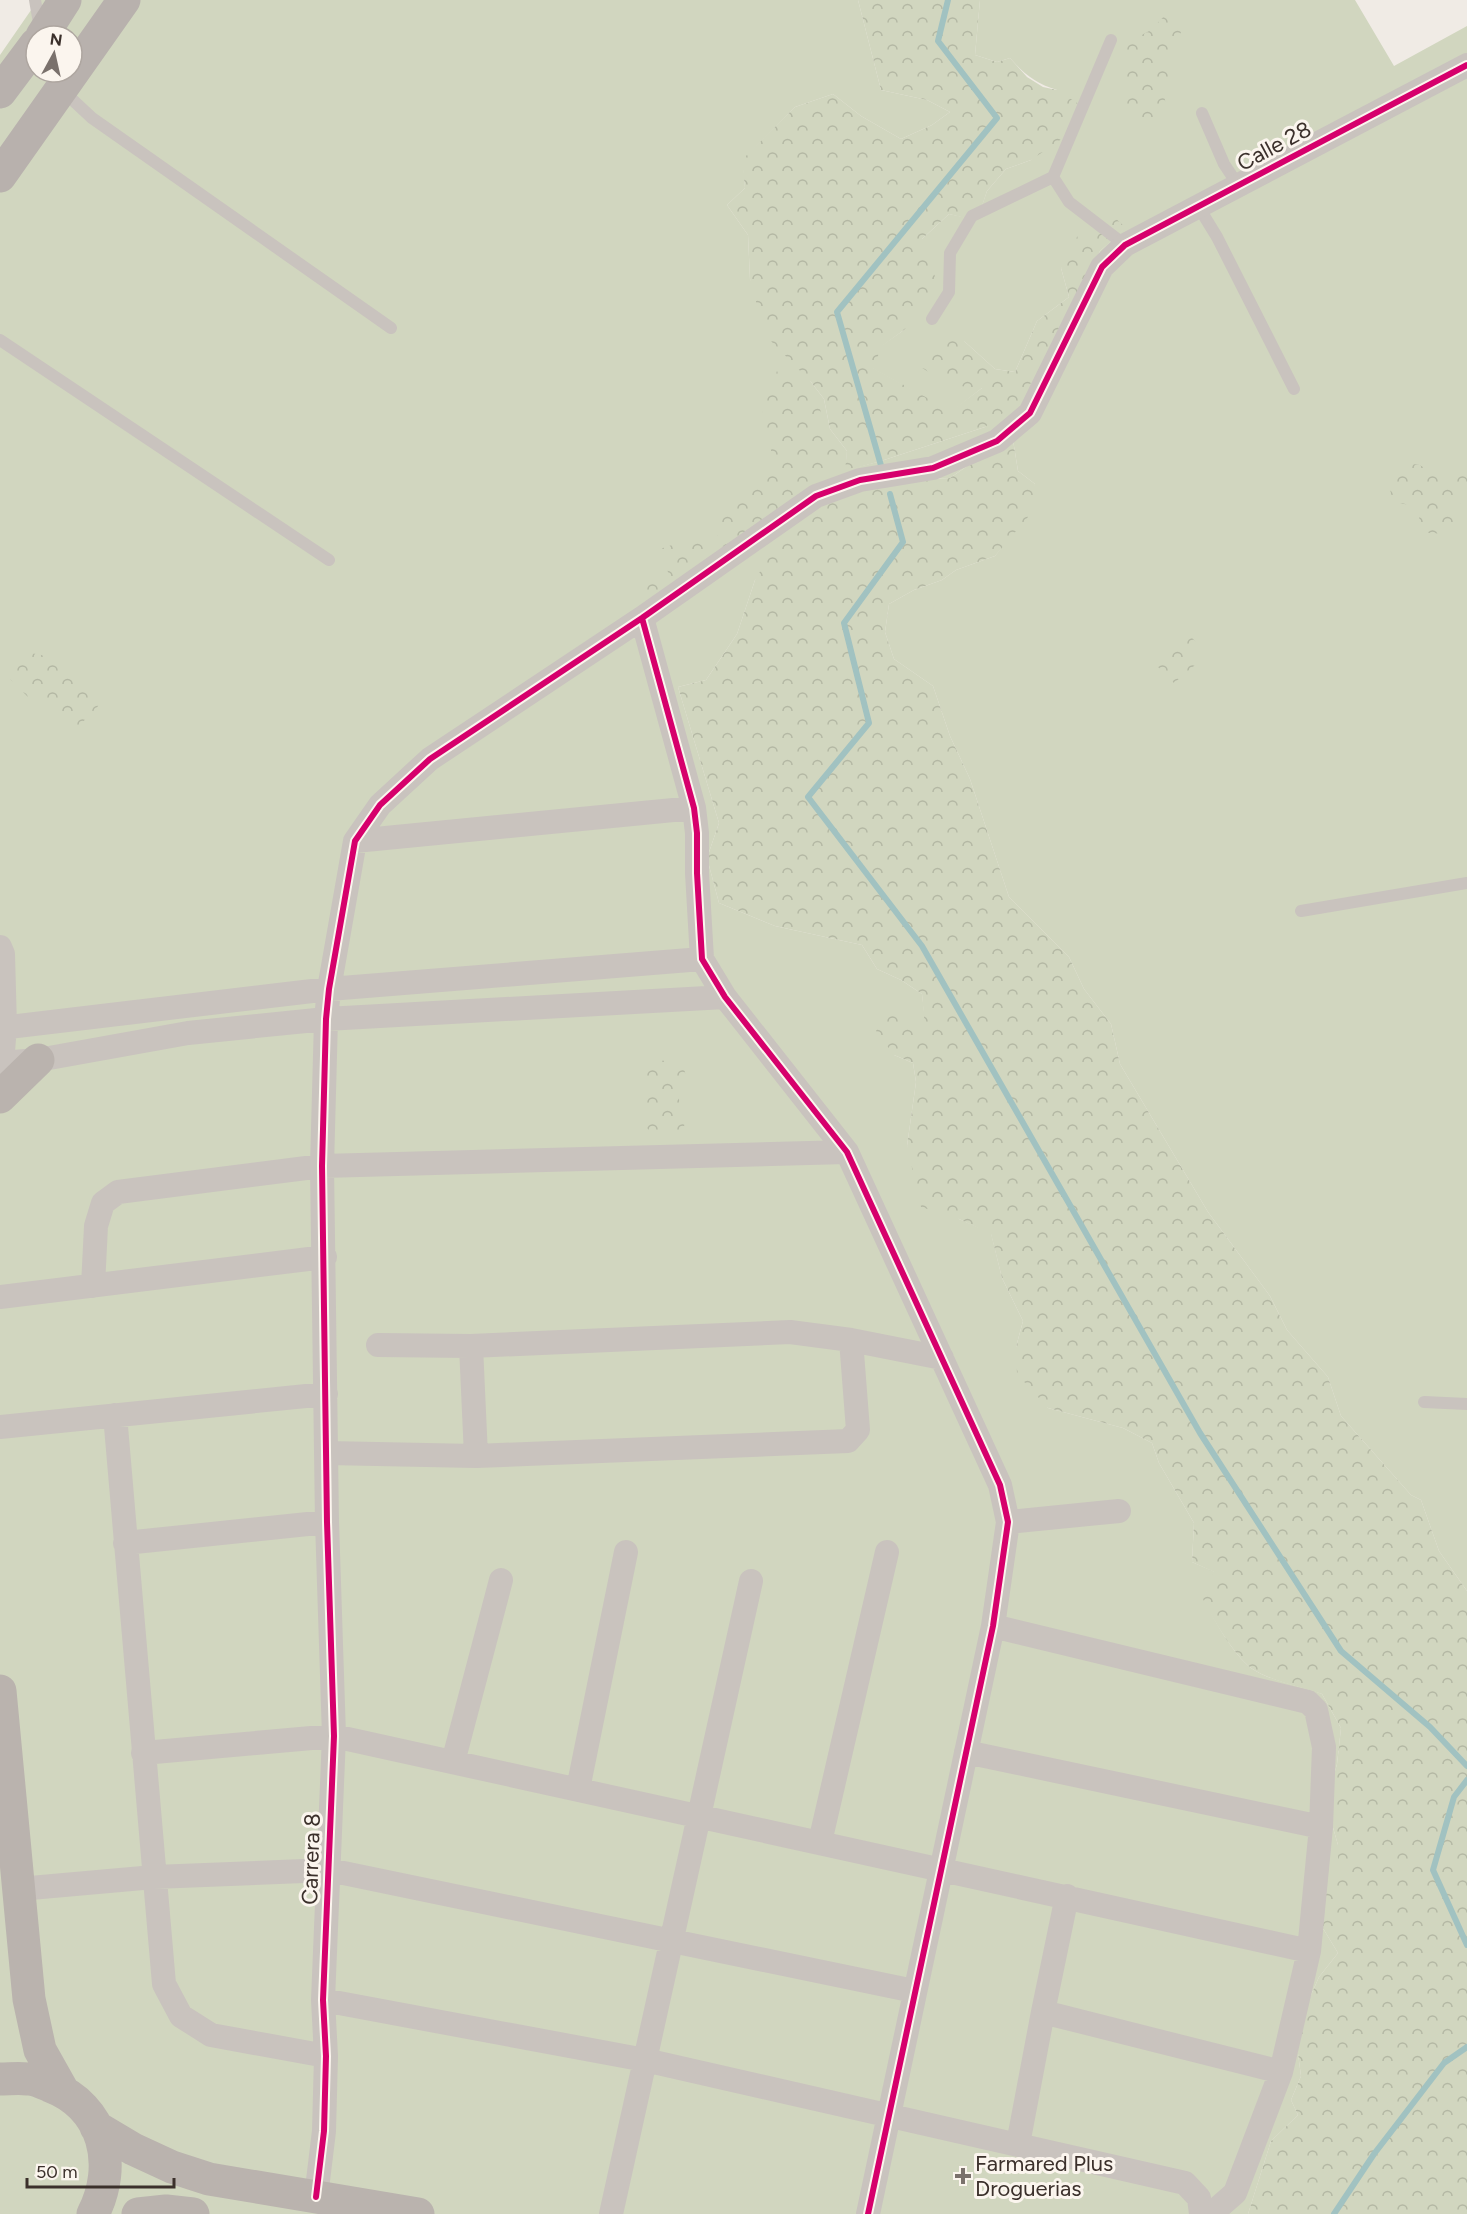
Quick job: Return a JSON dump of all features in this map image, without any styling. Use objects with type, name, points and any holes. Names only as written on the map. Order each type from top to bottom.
[{"type":"main road","points":[[50,24],[65,0]]},
{"type":"main road","points":[[0,177],[124,0]]},
{"type":"main road","points":[[0,1097],[38,1060]]},
{"type":"main road","points":[[0,1691],[29,1999],[40,2050],[63,2091],[87,2112],[104,2146],[106,2167],[102,2196],[93,2214]]},
{"type":"main road","points":[[0,2079],[30,2079],[63,2091]]},
{"type":"main road","points":[[96,2127],[133,2149],[172,2167],[209,2179],[418,2214]]},
{"type":"main road","points":[[138,2214],[166,2211],[193,2214]]},
{"type":"street","name":"Calle 28","points":[[642,618],[816,496],[860,480],[933,468],[997,441],[1030,413],[1102,267],[1125,245],[1467,64]]},
{"type":"street","points":[[355,841],[380,805],[430,759],[642,618],[694,808],[702,959],[724,997],[847,1152],[1000,1485],[1008,1522],[993,1626],[868,2214]]},
{"type":"street","points":[[355,841],[694,808]]},
{"type":"street","name":"Carrera 8","points":[[316,2197],[324,2131],[326,2056],[323,2000],[334,1736],[327,1522],[322,1166],[326,1019],[329,989],[355,841]]},
{"type":"street","points":[[0,948],[3,954],[1,1063],[38,1060],[188,1033],[326,1019],[724,997]]},
{"type":"street","points":[[3,1028],[329,989],[702,959]]},
{"type":"street","points":[[93,1286],[96,1226],[103,1203],[118,1192],[322,1166],[847,1152]]},
{"type":"street","points":[[0,1297],[325,1257]]},
{"type":"street","points":[[378,1345],[471,1346],[790,1332],[851,1340],[942,1358]]},
{"type":"street","points":[[327,1453],[476,1456],[848,1441],[858,1430],[851,1340]]},
{"type":"street","points":[[471,1346],[476,1456]]},
{"type":"street","points":[[0,1427],[326,1394]]},
{"type":"street","points":[[115,1415],[164,1984],[181,2016],[211,2035],[326,2056]]},
{"type":"street","points":[[1008,1522],[1119,1511]]},
{"type":"street","points":[[125,1543],[327,1522]]},
{"type":"street","points":[[578,1789],[626,1552]]},
{"type":"street","points":[[820,1842],[887,1552]]},
{"type":"street","points":[[453,1762],[501,1580]]},
{"type":"street","points":[[611,2214],[750,1581]]},
{"type":"street","points":[[993,1626],[1308,1701],[1316,1710],[1324,1747],[1321,1827],[1309,1952],[1281,2072],[1234,2193],[1211,2214]]},
{"type":"street","points":[[143,1753],[334,1736],[1068,1896],[1309,1952]]},
{"type":"street","points":[[966,1752],[1321,1827]]},
{"type":"street","points":[[19,1889],[154,1877],[329,1870],[914,1991]]},
{"type":"street","points":[[1018,2144],[1068,1896]]},
{"type":"street","points":[[323,2000],[645,2060],[1185,2183],[1199,2198],[1201,2214]]},
{"type":"street","points":[[1043,2012],[1281,2072]]},
{"type":"lane","points":[[35,0],[40,24]]},
{"type":"lane","points":[[932,319],[948,292],[950,253],[972,216],[1053,177],[1111,40]]},
{"type":"lane","points":[[62,90],[92,118],[392,328]]},
{"type":"lane","points":[[1202,113],[1224,164],[1238,185]]},
{"type":"lane","points":[[1053,177],[1069,201],[1125,245]]},
{"type":"lane","points":[[1198,206],[1217,237],[1294,389]]},
{"type":"lane","points":[[0,340],[329,561]]},
{"type":"lane","points":[[1301,911],[1467,884]]},
{"type":"lane","points":[[1424,1402],[1467,1404]]},
{"type":"green space","points":[[38,0],[858,0],[881,90],[927,100],[950,112],[932,125],[901,139],[861,116],[833,94],[795,107],[743,160],[745,188],[727,205],[748,235],[750,279],[811,382],[824,399],[830,429],[847,451],[846,470],[985,427],[1088,280],[1100,251],[1125,228],[1061,268],[1069,297],[1037,321],[1015,372],[995,369],[964,341],[982,388],[951,412],[872,368],[881,346],[904,330],[922,239],[949,214],[977,220],[987,191],[1006,169],[1031,160],[1057,90],[1031,78],[1010,58],[997,62],[975,55],[980,0],[1355,0],[1394,66],[1467,26],[1467,1591],[1439,1551],[1421,1500],[1411,1495],[1341,1416],[1328,1377],[1287,1330],[1270,1296],[1208,1212],[1120,1064],[1111,1024],[1084,989],[1069,957],[1009,897],[970,779],[950,736],[933,686],[894,659],[885,632],[889,604],[914,590],[942,580],[956,570],[995,556],[1011,535],[1035,484],[1018,471],[1013,440],[989,451],[950,478],[925,479],[755,580],[737,634],[706,680],[678,687],[719,823],[707,858],[719,903],[775,926],[862,945],[877,969],[901,980],[922,994],[926,1029],[894,1055],[913,1063],[916,1082],[907,1146],[959,1219],[991,1233],[1002,1278],[1023,1321],[1016,1347],[1048,1408],[1123,1428],[1152,1443],[1159,1463],[1194,1523],[1192,1562],[1215,1572],[1204,1598],[1224,1636],[1244,1662],[1259,1673],[1322,1694],[1341,1728],[1337,1764],[1326,1803],[1338,1845],[1338,1876],[1304,1911],[1324,1930],[1338,1953],[1319,1977],[1295,2031],[1301,2076],[1291,2100],[1298,2115],[1271,2141],[1248,2214],[0,2214],[0,55]]},
{"type":"green space","points":[[858,0],[980,0],[975,55],[997,62],[1010,58],[1027,77],[1043,87],[1057,90],[1080,105],[1082,125],[1031,160],[1006,169],[987,191],[977,221],[949,214],[922,239],[939,288],[904,330],[882,346],[873,368],[951,411],[982,388],[949,385],[916,364],[943,339],[964,341],[995,369],[1015,372],[1037,321],[1069,297],[1061,268],[1078,235],[1113,216],[1126,228],[1100,251],[1061,334],[1021,399],[985,427],[845,471],[847,451],[830,429],[824,399],[811,382],[765,335],[750,279],[748,235],[727,205],[745,188],[742,160],[795,107],[833,94],[861,116],[901,139],[932,125],[950,112],[927,100],[881,90]]},
{"type":"green space","points":[[1168,12],[1183,16],[1181,32],[1171,55],[1173,76],[1164,95],[1167,110],[1146,121],[1122,104],[1127,86],[1121,46],[1151,30]]},
{"type":"green space","points":[[777,371],[802,385],[819,401],[824,435],[839,454],[829,474],[656,612],[644,596],[646,583],[670,585],[687,583],[669,575],[660,549],[681,542],[703,543],[721,534],[717,517],[741,501],[774,467],[766,422],[758,397],[770,389]]},
{"type":"green space","points":[[1013,440],[1018,471],[1035,484],[1033,511],[995,556],[956,570],[942,580],[914,590],[889,604],[885,632],[894,659],[933,686],[950,736],[970,779],[1009,897],[1069,957],[1084,989],[1111,1024],[1120,1064],[1208,1212],[1270,1296],[1287,1330],[1328,1377],[1341,1416],[1411,1495],[1421,1500],[1439,1551],[1467,1591],[1467,2214],[1248,2214],[1271,2141],[1298,2115],[1291,2100],[1301,2076],[1295,2031],[1319,1977],[1338,1953],[1324,1930],[1304,1911],[1323,1872],[1338,1875],[1338,1845],[1326,1803],[1337,1764],[1341,1728],[1322,1694],[1259,1673],[1244,1662],[1224,1636],[1203,1599],[1214,1572],[1192,1562],[1194,1523],[1159,1463],[1152,1443],[1123,1428],[1048,1408],[1017,1374],[1016,1347],[1023,1321],[1002,1278],[991,1234],[959,1219],[921,1207],[907,1146],[916,1082],[913,1063],[894,1055],[876,1031],[890,1009],[925,1028],[922,994],[901,980],[877,969],[862,945],[775,926],[719,903],[707,858],[719,823],[678,687],[706,680],[737,634],[755,580],[784,531],[822,503],[863,488],[925,479],[950,478],[989,451]]},
{"type":"green space","points":[[1417,464],[1449,479],[1465,472],[1467,475],[1467,502],[1456,504],[1458,518],[1447,534],[1429,533],[1418,526],[1421,507],[1393,502],[1388,481],[1401,466]]},
{"type":"green space","points":[[1178,637],[1191,637],[1195,641],[1201,660],[1174,683],[1154,663],[1163,653],[1175,648]]},
{"type":"green space","points":[[21,651],[51,657],[89,678],[101,703],[77,728],[64,718],[33,702],[6,675]]},
{"type":"green space","points":[[651,1058],[683,1065],[686,1076],[677,1094],[685,1116],[684,1128],[656,1141],[643,1122],[646,1097],[643,1077]]},
{"type":"waterway","points":[[882,469],[837,312],[997,118],[938,41],[948,0]]},
{"type":"waterway","points":[[890,494],[903,542],[844,623],[869,723],[808,797],[922,946],[1200,1433],[1341,1651],[1430,1727],[1467,1766]]},
{"type":"waterway","points":[[1467,1780],[1454,1797],[1433,1870],[1467,1945]]},
{"type":"waterway","points":[[1334,2214],[1374,2154],[1444,2063],[1467,2047]]},
{"type":"cycle path","points":[[316,2197],[324,2131],[326,2056],[323,2000],[334,1736],[327,1522],[322,1166],[326,1019],[329,989],[355,841],[380,805],[430,759],[642,618],[816,496],[860,480],[933,468],[997,441],[1030,413],[1102,267],[1125,245],[1467,65]]},
{"type":"cycle path","points":[[642,618],[694,808],[702,959],[725,997],[847,1152],[1000,1485],[1008,1522],[993,1626],[868,2214]]},
{"type":"place","name":"Farmared Plus Droguerias","points":[[963,2176]]}]
